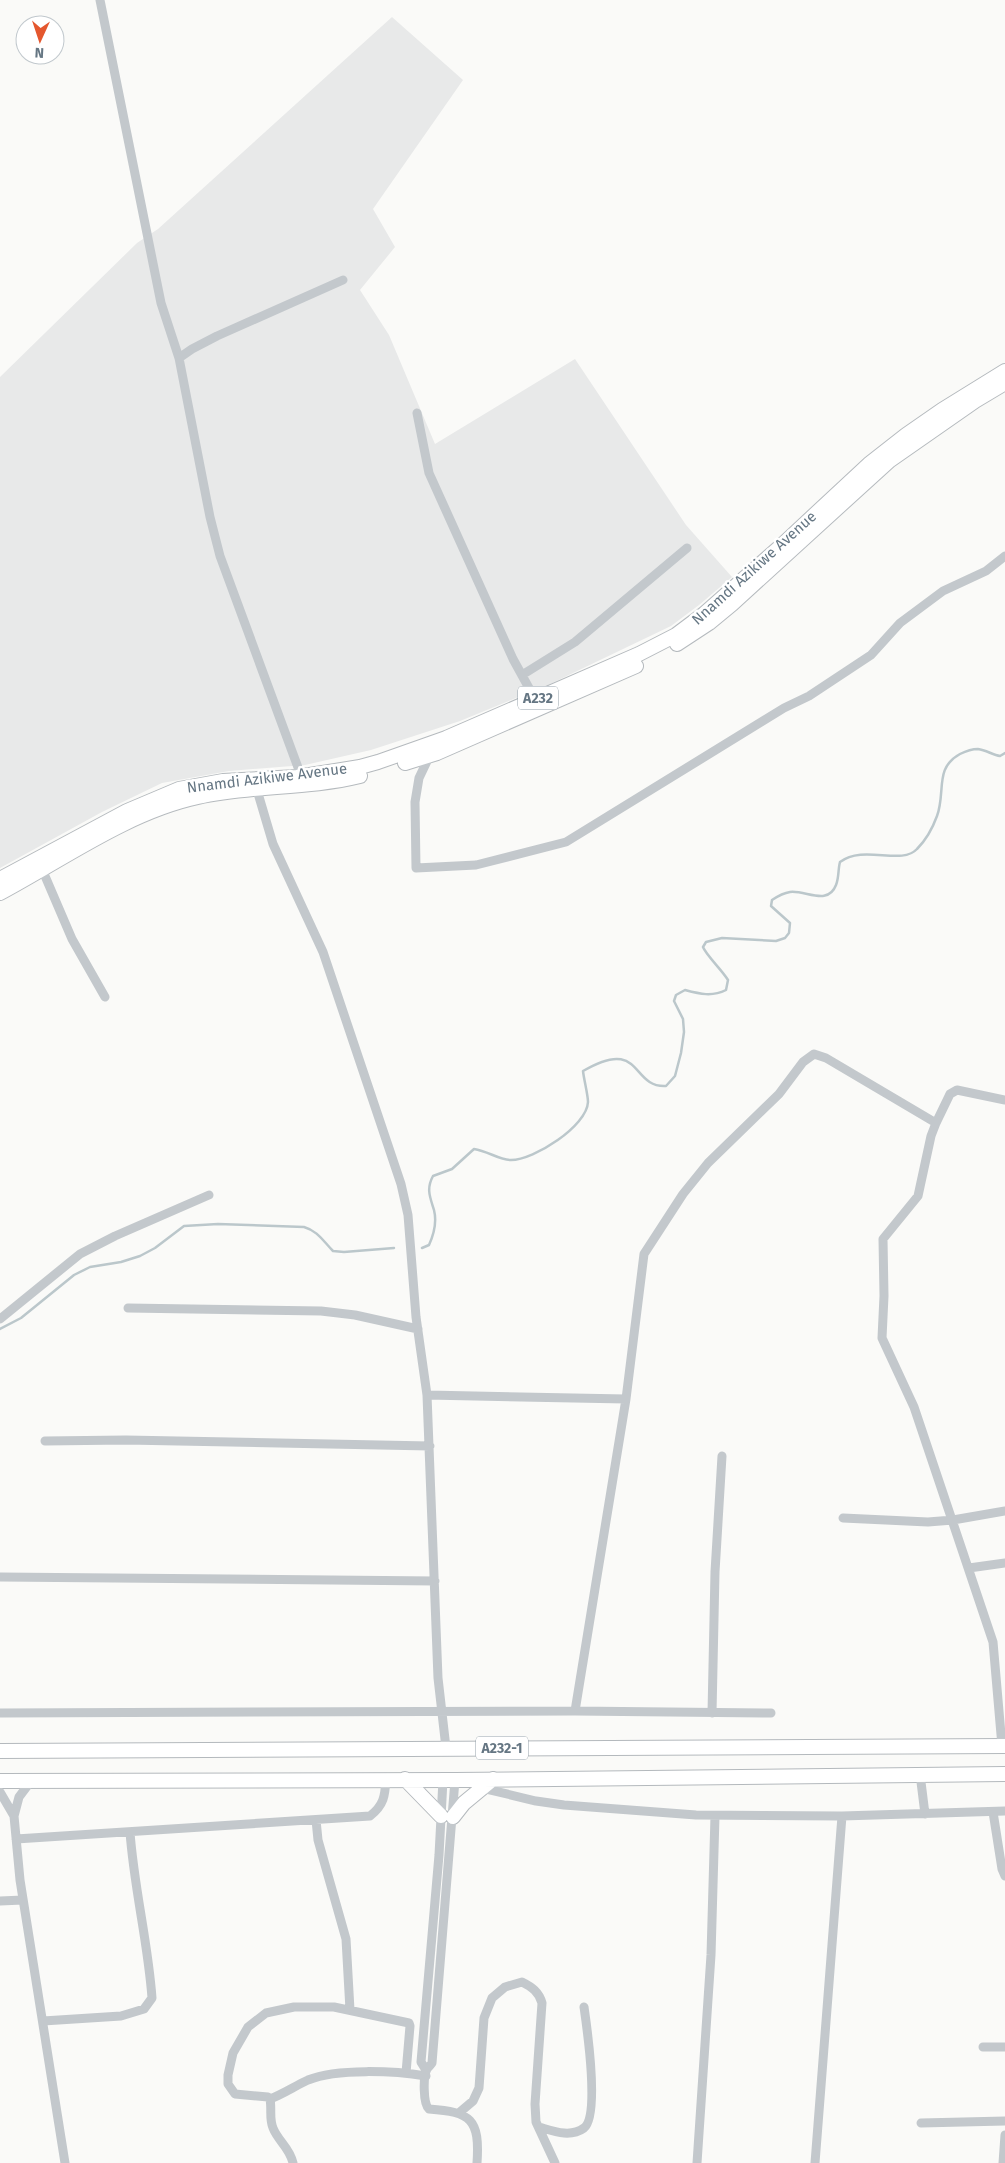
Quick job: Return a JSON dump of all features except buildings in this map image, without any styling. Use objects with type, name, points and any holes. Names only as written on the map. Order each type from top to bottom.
[{"type":"main road","name":"Nnamdi Azikiwe Avenue","points":[[0,893],[121,826],[168,806],[198,797],[257,790],[304,781],[406,754],[639,654],[688,626],[738,585],[869,464],[942,410],[1005,371]]},
{"type":"main road","name":"Nnamdi Azikiwe Avenue","points":[[0,879],[127,811],[179,789],[223,781],[304,781],[370,774],[430,755],[640,664],[693,634],[732,604],[889,461],[975,401],[1005,383]]},
{"type":"main road","name":"A232-1","points":[[0,1751],[1003,1746]]},
{"type":"main road","name":"A232-1","points":[[0,1781],[405,1779],[487,1783],[1005,1774]]},
{"type":"main road","points":[[405,1779],[447,1817],[487,1783]]},
{"type":"street","points":[[100,0],[162,303],[179,358],[210,517],[220,556],[304,781]]},
{"type":"street","points":[[179,358],[217,336],[343,280]]},
{"type":"street","points":[[417,413],[429,473],[522,675],[536,699]]},
{"type":"street","points":[[522,675],[575,642],[687,548]]},
{"type":"street","points":[[430,755],[419,778],[415,802],[416,868],[476,865],[566,842],[784,708],[809,696],[872,655],[900,623],[943,591],[986,571],[1005,556]]},
{"type":"street","points":[[257,790],[263,816],[273,844],[323,952],[401,1184],[408,1215],[418,1329],[427,1395],[438,1678],[446,1748]]},
{"type":"street","points":[[42,869],[72,939],[105,997]]},
{"type":"street","points":[[575,1711],[626,1399],[644,1254],[683,1194],[708,1163],[779,1094],[803,1062],[814,1054],[826,1058],[936,1123]]},
{"type":"street","points":[[1003,1746],[995,1651],[914,1407],[882,1338],[884,1239],[918,1196],[931,1136],[950,1094],[958,1090],[1005,1100]]},
{"type":"street","points":[[0,1319],[80,1254],[122,1233],[209,1195]]},
{"type":"street","points":[[128,1308],[321,1311],[355,1315],[418,1329]]},
{"type":"street","points":[[427,1395],[626,1399]]},
{"type":"street","points":[[45,1441],[136,1440],[430,1446]]},
{"type":"street","points":[[712,1713],[715,1572],[722,1456]]},
{"type":"street","points":[[843,1518],[886,1522],[953,1520],[1005,1511]]},
{"type":"street","points":[[969,1568],[1005,1563]]},
{"type":"street","points":[[0,1577],[435,1581]]},
{"type":"street","points":[[995,1651],[1005,1649]]},
{"type":"street","points":[[0,1713],[575,1711],[772,1713]]},
{"type":"street","points":[[920,1774],[925,1814]]},
{"type":"street","points":[[16,1839],[370,1816],[379,1809],[385,1798],[386,1779]]},
{"type":"street","points":[[449,1780],[432,2063],[426,2073],[424,2099],[429,2109],[460,2112],[470,2120],[478,2140],[477,2163]]},
{"type":"street","points":[[31,1781],[19,1797],[14,1816],[16,1839],[23,1900],[65,2163]]},
{"type":"street","points":[[487,1783],[536,1801],[564,1805],[715,1816],[842,1816],[1005,1812]]},
{"type":"street","points":[[0,1792],[14,1816]]},
{"type":"street","points":[[993,1812],[1001,1836],[1002,1869],[1005,1876]]},
{"type":"street","points":[[697,2163],[711,1955],[715,1816]]},
{"type":"street","points":[[815,2163],[842,1816]]},
{"type":"street","points":[[316,1820],[320,1848],[346,1939],[350,2010]]},
{"type":"street","points":[[43,2021],[121,2016],[144,2008],[152,1998],[145,1936],[133,1876],[130,1832]]},
{"type":"street","points":[[0,1901],[23,1900]]},
{"type":"street","points":[[460,2112],[473,2101],[479,2088],[484,2018],[492,1998],[506,1987],[522,1982],[532,1987],[540,1995],[542,2004],[535,2104],[536,2122],[555,2163]]},
{"type":"street","points":[[270,2099],[268,2097],[234,2094],[228,2084],[233,2053],[248,2027],[266,2013],[294,2007],[334,2007],[409,2023],[406,2073]]},
{"type":"street","points":[[539,2128],[565,2134],[576,2132],[589,2123],[591,2109],[591,2053],[584,2007]]},
{"type":"street","points":[[983,2047],[1005,2047]]},
{"type":"street","points":[[270,2099],[308,2080],[340,2073],[426,2073]]},
{"type":"street","points":[[270,2099],[271,2125],[276,2135],[287,2147],[293,2163]]},
{"type":"street","points":[[921,2123],[1005,2122]]},
{"type":"street","points":[[1003,2163],[1005,2135]]},
{"type":"shaded area","points":[[392,17],[463,80],[373,209],[395,247],[360,290],[389,335],[435,444],[575,359],[686,525],[732,577],[671,626],[548,685],[460,721],[371,750],[305,765],[229,771],[162,783],[102,812],[0,868],[0,377],[137,243],[158,229]]},
{"type":"waterway","points":[[422,1248],[429,1245],[434,1228],[435,1214],[429,1189],[433,1176],[452,1169],[474,1149],[502,1159],[511,1160],[533,1154],[558,1140],[579,1121],[585,1111],[588,1102],[583,1071],[602,1062],[616,1059],[626,1061],[634,1066],[646,1080],[666,1086],[675,1076],[684,1032],[683,1019],[674,1001],[676,995],[685,990],[701,994],[711,994],[726,990],[728,980],[703,947],[706,942],[722,938],[776,941],[785,938],[789,933],[790,923],[771,906],[772,900],[790,892],[816,896],[828,895],[836,885],[840,862],[850,857],[871,854],[892,856],[910,854],[926,838],[933,825],[940,807],[944,773],[952,760],[960,754],[974,749],[1000,756],[1005,753]]},
{"type":"waterway","points":[[0,1329],[21,1318],[74,1275],[90,1267],[121,1262],[140,1256],[155,1248],[184,1226],[218,1224],[304,1227],[317,1234],[333,1251],[344,1252],[394,1248]]}]
